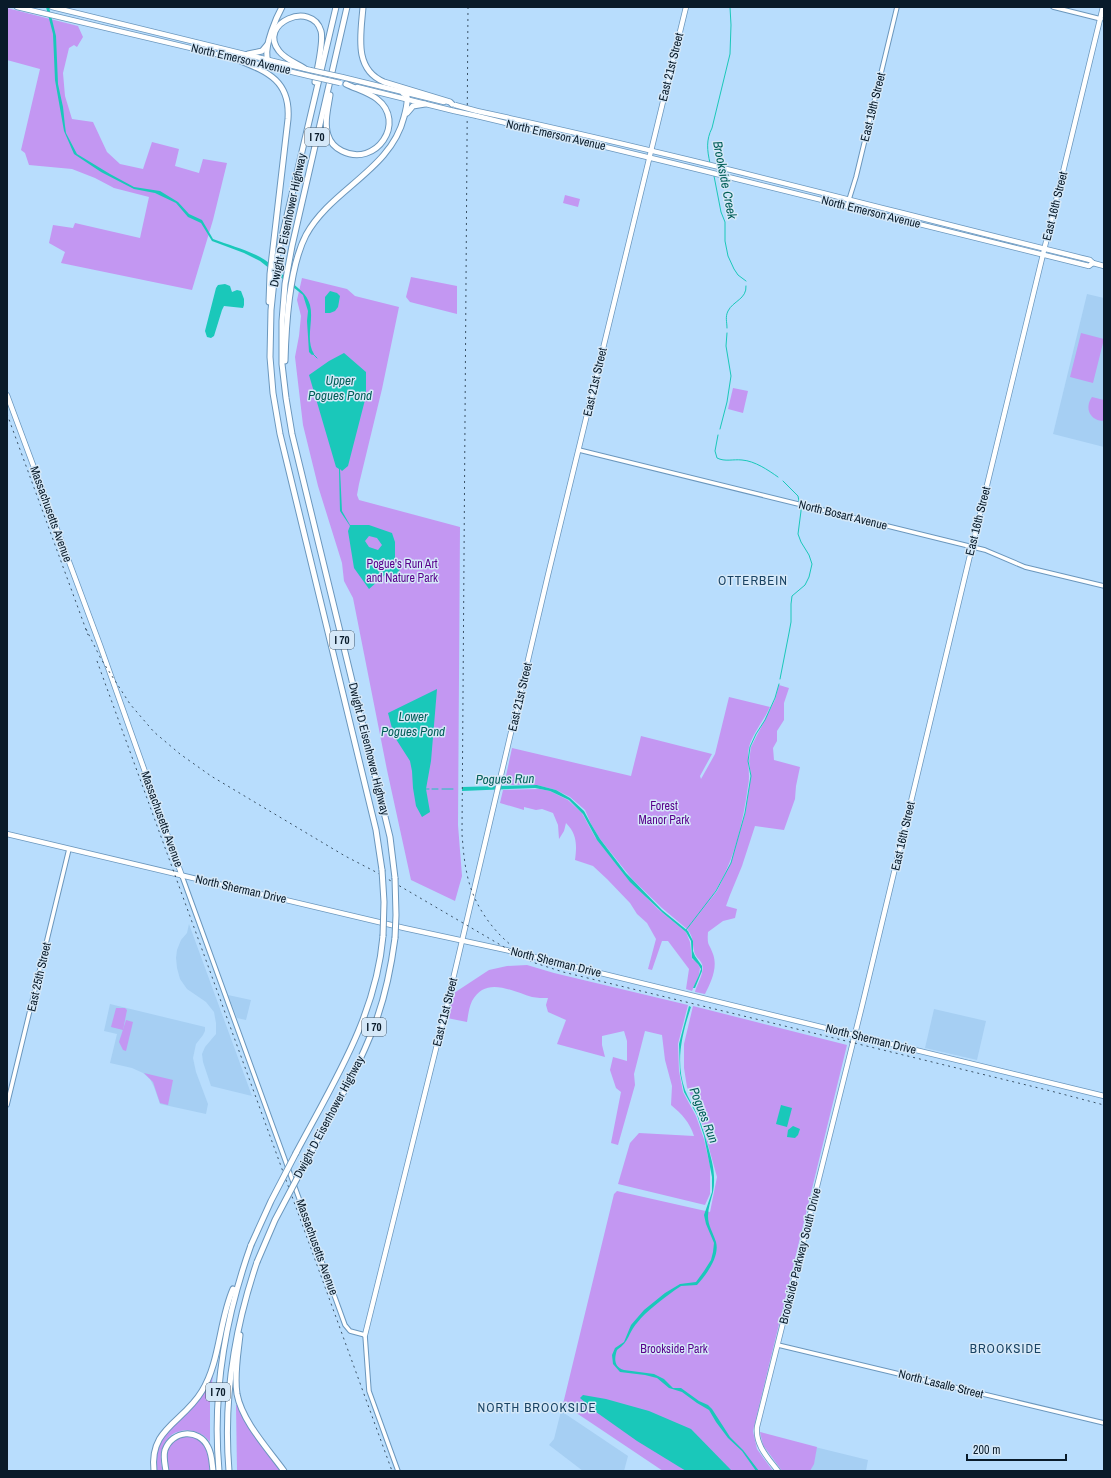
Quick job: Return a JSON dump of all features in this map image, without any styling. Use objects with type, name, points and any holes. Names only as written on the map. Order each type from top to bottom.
[{"type":"highway","points":[[274,67],[267,59],[269,41],[282,7]]},
{"type":"highway","name":"Dwight D Eisenhower Highway","points":[[228,1313],[234,1291],[251,1245],[271,1201],[350,1052],[366,1015],[376,979],[383,936],[384,902],[382,870],[376,830],[278,427],[272,385],[270,334],[272,280],[336,7]]},
{"type":"highway","name":"Dwight D Eisenhower Highway","points":[[229,1471],[227,1428],[229,1390],[233,1352],[247,1294],[257,1262],[277,1214],[363,1053],[376,1021],[390,968],[395,938],[395,878],[390,837],[292,434],[285,392],[282,352],[284,290],[288,267],[347,7]]},
{"type":"highway","points":[[363,7],[361,53],[364,63],[370,72],[376,78],[384,82],[450,102],[453,105]]},
{"type":"highway","points":[[304,68],[282,55],[275,43],[275,33],[278,25],[285,18],[294,14],[304,14],[312,18],[318,24],[322,33],[309,121]]},
{"type":"highway","points":[[248,54],[262,52],[269,41]]},
{"type":"highway","points":[[231,57],[261,69],[272,77],[282,90],[288,104],[288,119],[272,253],[272,280]]},
{"type":"highway","points":[[335,61],[326,122],[328,135],[332,143],[341,151],[352,154],[365,154],[384,140],[388,127],[388,116],[377,98],[343,84]]},
{"type":"highway","points":[[285,392],[286,330],[290,295],[301,247],[314,223],[330,205],[386,153],[398,136],[405,116],[408,99],[407,95],[403,93]]},
{"type":"highway","points":[[405,116],[413,106],[426,104]]},
{"type":"highway","points":[[154,1471],[154,1452],[159,1439],[192,1404],[207,1382],[228,1313]]},
{"type":"highway","name":"I 70","points":[[219,1471],[217,1431],[218,1389],[228,1313]]},
{"type":"highway","points":[[242,1316],[236,1376],[238,1399],[252,1426],[284,1471]]},
{"type":"highway","points":[[166,1471],[164,1457],[168,1443],[175,1436],[189,1433],[202,1438],[208,1446],[211,1453],[213,1471]]},
{"type":"main road","name":"North Emerson Avenue","points":[[17,7],[649,157],[1089,266],[1093,263]]},
{"type":"main road","name":"North Emerson Avenue","points":[[54,7],[1045,248],[1090,260],[1093,263],[1104,266]]},
{"type":"main road","name":"East 21st Street","points":[[365,1335],[462,940],[686,7]]},
{"type":"main road","name":"East 16th Street","points":[[855,1036],[1103,7]]},
{"type":"main road","name":"Massachusetts Avenue","points":[[7,395],[100,645],[182,876]]},
{"type":"main road","name":"North Sherman Drive","points":[[7,834],[404,928],[506,950],[1104,1096]]},
{"type":"main road","name":"Brookside Parkway South Drive","points":[[778,1471],[760,1447],[757,1433],[855,1036]]},
{"type":"street","name":"East 19th Street","points":[[847,206],[856,177],[897,7]]},
{"type":"street","points":[[1053,7],[1101,18]]},
{"type":"street","name":"North Bosart Avenue","points":[[579,450],[972,547],[994,553],[1025,566],[1104,586]]},
{"type":"street","name":"East 25th Street","points":[[7,1105],[69,849]]},
{"type":"street","name":"Massachusetts Avenue","points":[[182,876],[345,1325],[350,1331],[365,1335]]},
{"type":"street","name":"East 21st Street","points":[[365,1335],[369,1388],[398,1471]]},
{"type":"street","name":"North Lasalle Street","points":[[778,1345],[1104,1423]]},
{"type":"shaded area","points":[[1087,294],[1104,298],[1104,447],[1053,434]]},
{"type":"shaded area","points":[[189,924],[252,1096],[211,1086],[203,1062],[202,1054],[205,1047],[216,1034],[214,1012],[206,1002],[187,989],[180,979],[177,968],[177,950],[181,940],[187,933]]},
{"type":"shaded area","points":[[228,995],[251,1000],[246,1020],[237,1018]]},
{"type":"shaded area","points":[[110,1004],[205,1027],[203,1035],[196,1044],[193,1058],[196,1072],[208,1104],[206,1114],[160,1104],[150,1079],[143,1073],[132,1068],[110,1063],[117,1034],[104,1031]]},
{"type":"shaded area","points":[[934,1009],[986,1021],[977,1060],[925,1048]]},
{"type":"shaded area","points":[[561,1411],[628,1456],[624,1471],[583,1471],[549,1445],[554,1439]]},
{"type":"shaded area","points":[[760,1432],[770,1436],[868,1460],[866,1471],[782,1471],[763,1445]]},
{"type":"green space","points":[[7,8],[78,26],[83,37],[77,47],[74,45],[69,48],[63,73],[65,96],[72,119],[93,122],[107,152],[120,164],[143,169],[152,142],[179,149],[175,166],[199,173],[203,159],[227,163],[213,220],[192,290],[61,263],[65,252],[49,243],[53,225],[73,228],[75,223],[140,238],[149,197],[114,188],[95,178],[72,169],[29,165],[25,153],[21,150],[40,69],[7,60]]},
{"type":"green space","points":[[565,195],[580,199],[578,207],[563,203]]},
{"type":"green space","points":[[411,277],[457,286],[457,314],[410,302],[406,297]]},
{"type":"green space","name":"Pogue's Run Art and Nature Park","points":[[302,278],[347,289],[355,296],[399,307],[382,389],[359,484],[357,495],[359,500],[460,527],[458,825],[462,876],[455,901],[411,880],[387,770],[353,598],[344,581],[342,563],[318,486],[303,425],[295,357],[301,316],[297,300]]},
{"type":"green space","points":[[1081,333],[1104,339],[1093,383],[1070,377]]},
{"type":"green space","points":[[733,388],[748,391],[743,413],[728,409]]},
{"type":"green space","points":[[1092,397],[1104,400],[1104,421],[1095,419],[1090,413],[1089,405]]},
{"type":"green space","points":[[779,685],[789,688],[784,703],[784,720],[777,731],[777,741],[773,748],[774,760],[800,767],[795,799],[784,830],[755,826],[742,866],[726,906],[737,909],[735,918],[723,921],[708,932],[708,942],[715,964],[714,970],[705,994],[695,992],[703,967],[696,956],[692,937],[687,929],[717,891],[731,862],[745,814],[751,776],[749,761],[751,747],[775,700]]},
{"type":"green space","name":"Forest Manor Park","points":[[729,697],[770,707],[749,747],[749,781],[741,827],[733,853],[723,878],[716,890],[687,929],[662,908],[632,879],[600,839],[585,810],[570,797],[556,790],[537,785],[504,785],[512,748],[631,776],[641,736],[712,754],[700,776],[701,779],[715,754]]},
{"type":"green space","points":[[540,789],[550,791],[568,800],[582,813],[595,837],[628,879],[658,909],[686,932],[690,942],[692,959],[697,962],[700,968],[699,975],[692,991],[686,989],[689,969],[668,941],[662,941],[652,970],[648,969],[656,939],[647,923],[637,914],[630,903],[607,879],[593,866],[575,860],[575,840],[570,827],[566,823],[564,831],[559,839],[558,825],[553,813],[542,809],[536,810],[524,807],[524,810],[500,803],[503,790]]},
{"type":"green space","points":[[527,965],[554,973],[688,1005],[678,1044],[679,1071],[683,1092],[696,1116],[704,1139],[710,1166],[710,1194],[705,1205],[618,1184],[630,1143],[639,1133],[694,1136],[685,1119],[671,1105],[672,1086],[665,1060],[662,1035],[645,1031],[634,1074],[635,1085],[618,1145],[611,1143],[621,1092],[616,1088],[610,1070],[613,1057],[627,1061],[627,1041],[624,1031],[602,1036],[602,1045],[605,1057],[557,1044],[566,1020],[548,1012],[546,1005],[548,998],[532,997],[500,987],[492,987],[478,993],[471,1003],[467,1022],[447,1018],[454,993],[489,970],[507,966]]},
{"type":"green space","name":"Brookside Park","points":[[693,1006],[847,1045],[753,1431],[757,1449],[773,1471],[663,1471],[563,1404],[614,1194],[617,1191],[710,1212],[717,1177],[700,1116],[687,1087],[684,1068],[684,1044]]},
{"type":"green space","points":[[116,1008],[125,1008],[127,1010],[123,1030],[111,1027]]},
{"type":"green space","points":[[126,1020],[133,1022],[126,1051],[123,1050],[119,1042]]},
{"type":"green space","points":[[144,1073],[173,1080],[168,1105],[160,1103],[153,1082]]},
{"type":"green space","points":[[213,1374],[210,1400],[210,1442],[198,1433],[184,1430],[177,1432],[166,1441],[162,1449],[161,1460],[163,1471],[156,1471],[155,1456],[163,1435],[198,1402],[206,1390]]},
{"type":"green space","points":[[236,1405],[238,1405],[281,1471],[237,1471]]},
{"type":"green space","points":[[760,1432],[817,1447],[814,1464],[810,1471],[782,1471],[763,1445]]},
{"type":"green space","points":[[191,1436],[201,1442],[204,1446],[208,1454],[210,1471],[168,1471],[167,1451],[169,1446],[176,1439]]},
{"type":"water","points":[[46,7],[49,7],[56,36],[58,84],[63,107],[66,133],[77,154],[134,187],[160,191],[178,202],[189,214],[202,220],[213,239],[253,253],[272,265],[302,292],[309,301],[311,311],[310,342],[314,354],[312,355],[309,352],[307,321],[308,311],[303,295],[260,261],[244,253],[212,241],[201,223],[188,217],[176,203],[155,193],[134,189],[101,172],[74,154],[64,131],[55,80],[53,34]]},
{"type":"water","points":[[225,284],[230,286],[232,292],[237,290],[241,291],[244,299],[243,308],[224,306],[214,336],[211,338],[207,337],[205,331],[216,288],[218,285]]},
{"type":"water","points":[[330,291],[337,293],[340,296],[338,307],[335,311],[325,313],[325,297]]},
{"type":"water","name":"Upper Pogues Pond","points":[[344,353],[366,372],[366,396],[348,466],[342,471],[340,469],[342,511],[350,525],[369,525],[392,533],[395,542],[395,560],[402,566],[395,578],[389,577],[386,574],[369,589],[354,568],[348,531],[350,526],[340,511],[339,469],[336,467],[309,375],[329,361]],"holes":[[[369,536],[377,538],[382,545],[378,550],[369,547],[365,541]]]},
{"type":"water","name":"Lower Pogues Pond","points":[[437,689],[431,761],[426,789],[430,812],[422,817],[416,806],[410,761],[394,736],[388,713]]},
{"type":"water","points":[[537,785],[556,790],[570,798],[584,811],[600,839],[626,873],[662,910],[688,931],[693,941],[693,951],[695,956],[702,966],[702,971],[695,988],[693,988],[701,969],[692,958],[691,941],[686,932],[630,882],[597,840],[583,814],[569,800],[550,791],[535,788],[462,791],[462,787]]},
{"type":"water","points":[[689,1006],[691,1007],[681,1048],[680,1069],[685,1090],[695,1109],[701,1124],[713,1165],[714,1188],[709,1207],[708,1220],[716,1242],[716,1254],[708,1271],[697,1285],[681,1286],[655,1305],[634,1327],[627,1340],[617,1350],[615,1356],[617,1365],[621,1369],[654,1374],[664,1379],[673,1388],[681,1388],[699,1401],[708,1405],[730,1437],[743,1450],[759,1471],[756,1471],[742,1451],[728,1438],[709,1410],[682,1392],[669,1388],[657,1378],[620,1372],[613,1364],[612,1355],[615,1348],[624,1342],[631,1325],[644,1310],[665,1293],[680,1284],[696,1282],[711,1260],[713,1252],[714,1243],[704,1215],[712,1192],[712,1177],[704,1136],[697,1115],[684,1092],[680,1073],[679,1044]]},
{"type":"water","points":[[781,1105],[792,1108],[787,1127],[776,1124]]},
{"type":"water","points":[[793,1126],[800,1129],[798,1135],[795,1138],[787,1137],[788,1130]]},
{"type":"water","points":[[583,1395],[606,1399],[649,1411],[691,1429],[732,1471],[686,1471],[637,1441],[596,1412],[580,1398]]},
{"type":"waterway","name":"Brookside Creek","points":[[710,163],[708,141],[730,54],[730,7]]},
{"type":"waterway","name":"Brookside Creek","points":[[714,176],[721,212],[725,222],[725,241],[728,256],[738,275],[746,281]]},
{"type":"waterway","name":"Brookside Creek","points":[[727,328],[727,313],[730,308],[742,297],[746,290],[746,286]]},
{"type":"waterway","name":"Brookside Creek","points":[[720,429],[727,402],[731,376],[726,346],[727,333]]},
{"type":"waterway","name":"Pogues Run","points":[[312,353],[317,358]]},
{"type":"waterway","name":"Brookside Creek","points":[[718,435],[715,451],[717,458],[723,460],[742,460],[752,462],[778,477]]},
{"type":"waterway","name":"Brookside Creek","points":[[783,481],[798,496],[799,501]]},
{"type":"waterway","name":"Brookside Creek","points":[[780,679],[791,622],[792,596],[805,585],[809,577],[812,564],[798,534],[801,507]]},
{"type":"waterway","name":"Brookside Creek","points":[[686,930],[716,891],[731,863],[745,813],[751,776],[748,761],[750,747],[765,720],[775,698],[779,684]]},
{"type":"waterway","name":"Pogues Run","points":[[432,789],[438,789]]},
{"type":"waterway","name":"Pogues Run","points":[[442,789],[453,789]]},
{"type":"railway","points":[[468,7],[462,834],[466,869],[474,897],[493,928],[520,952]]},
{"type":"railway","points":[[7,414],[88,635]]},
{"type":"railway","points":[[86,629],[101,659],[130,704],[154,732],[180,754],[211,776],[345,856],[374,871],[516,954],[535,963],[563,972],[1104,1105]]},
{"type":"railway","points":[[97,661],[392,1471]]},
{"type":"district","name":"OTTERBEIN","points":[[753,580]]},
{"type":"district","name":"BROOKSIDE","points":[[1006,1348]]},
{"type":"district","name":"NORTH BROOKSIDE","points":[[537,1407]]}]
